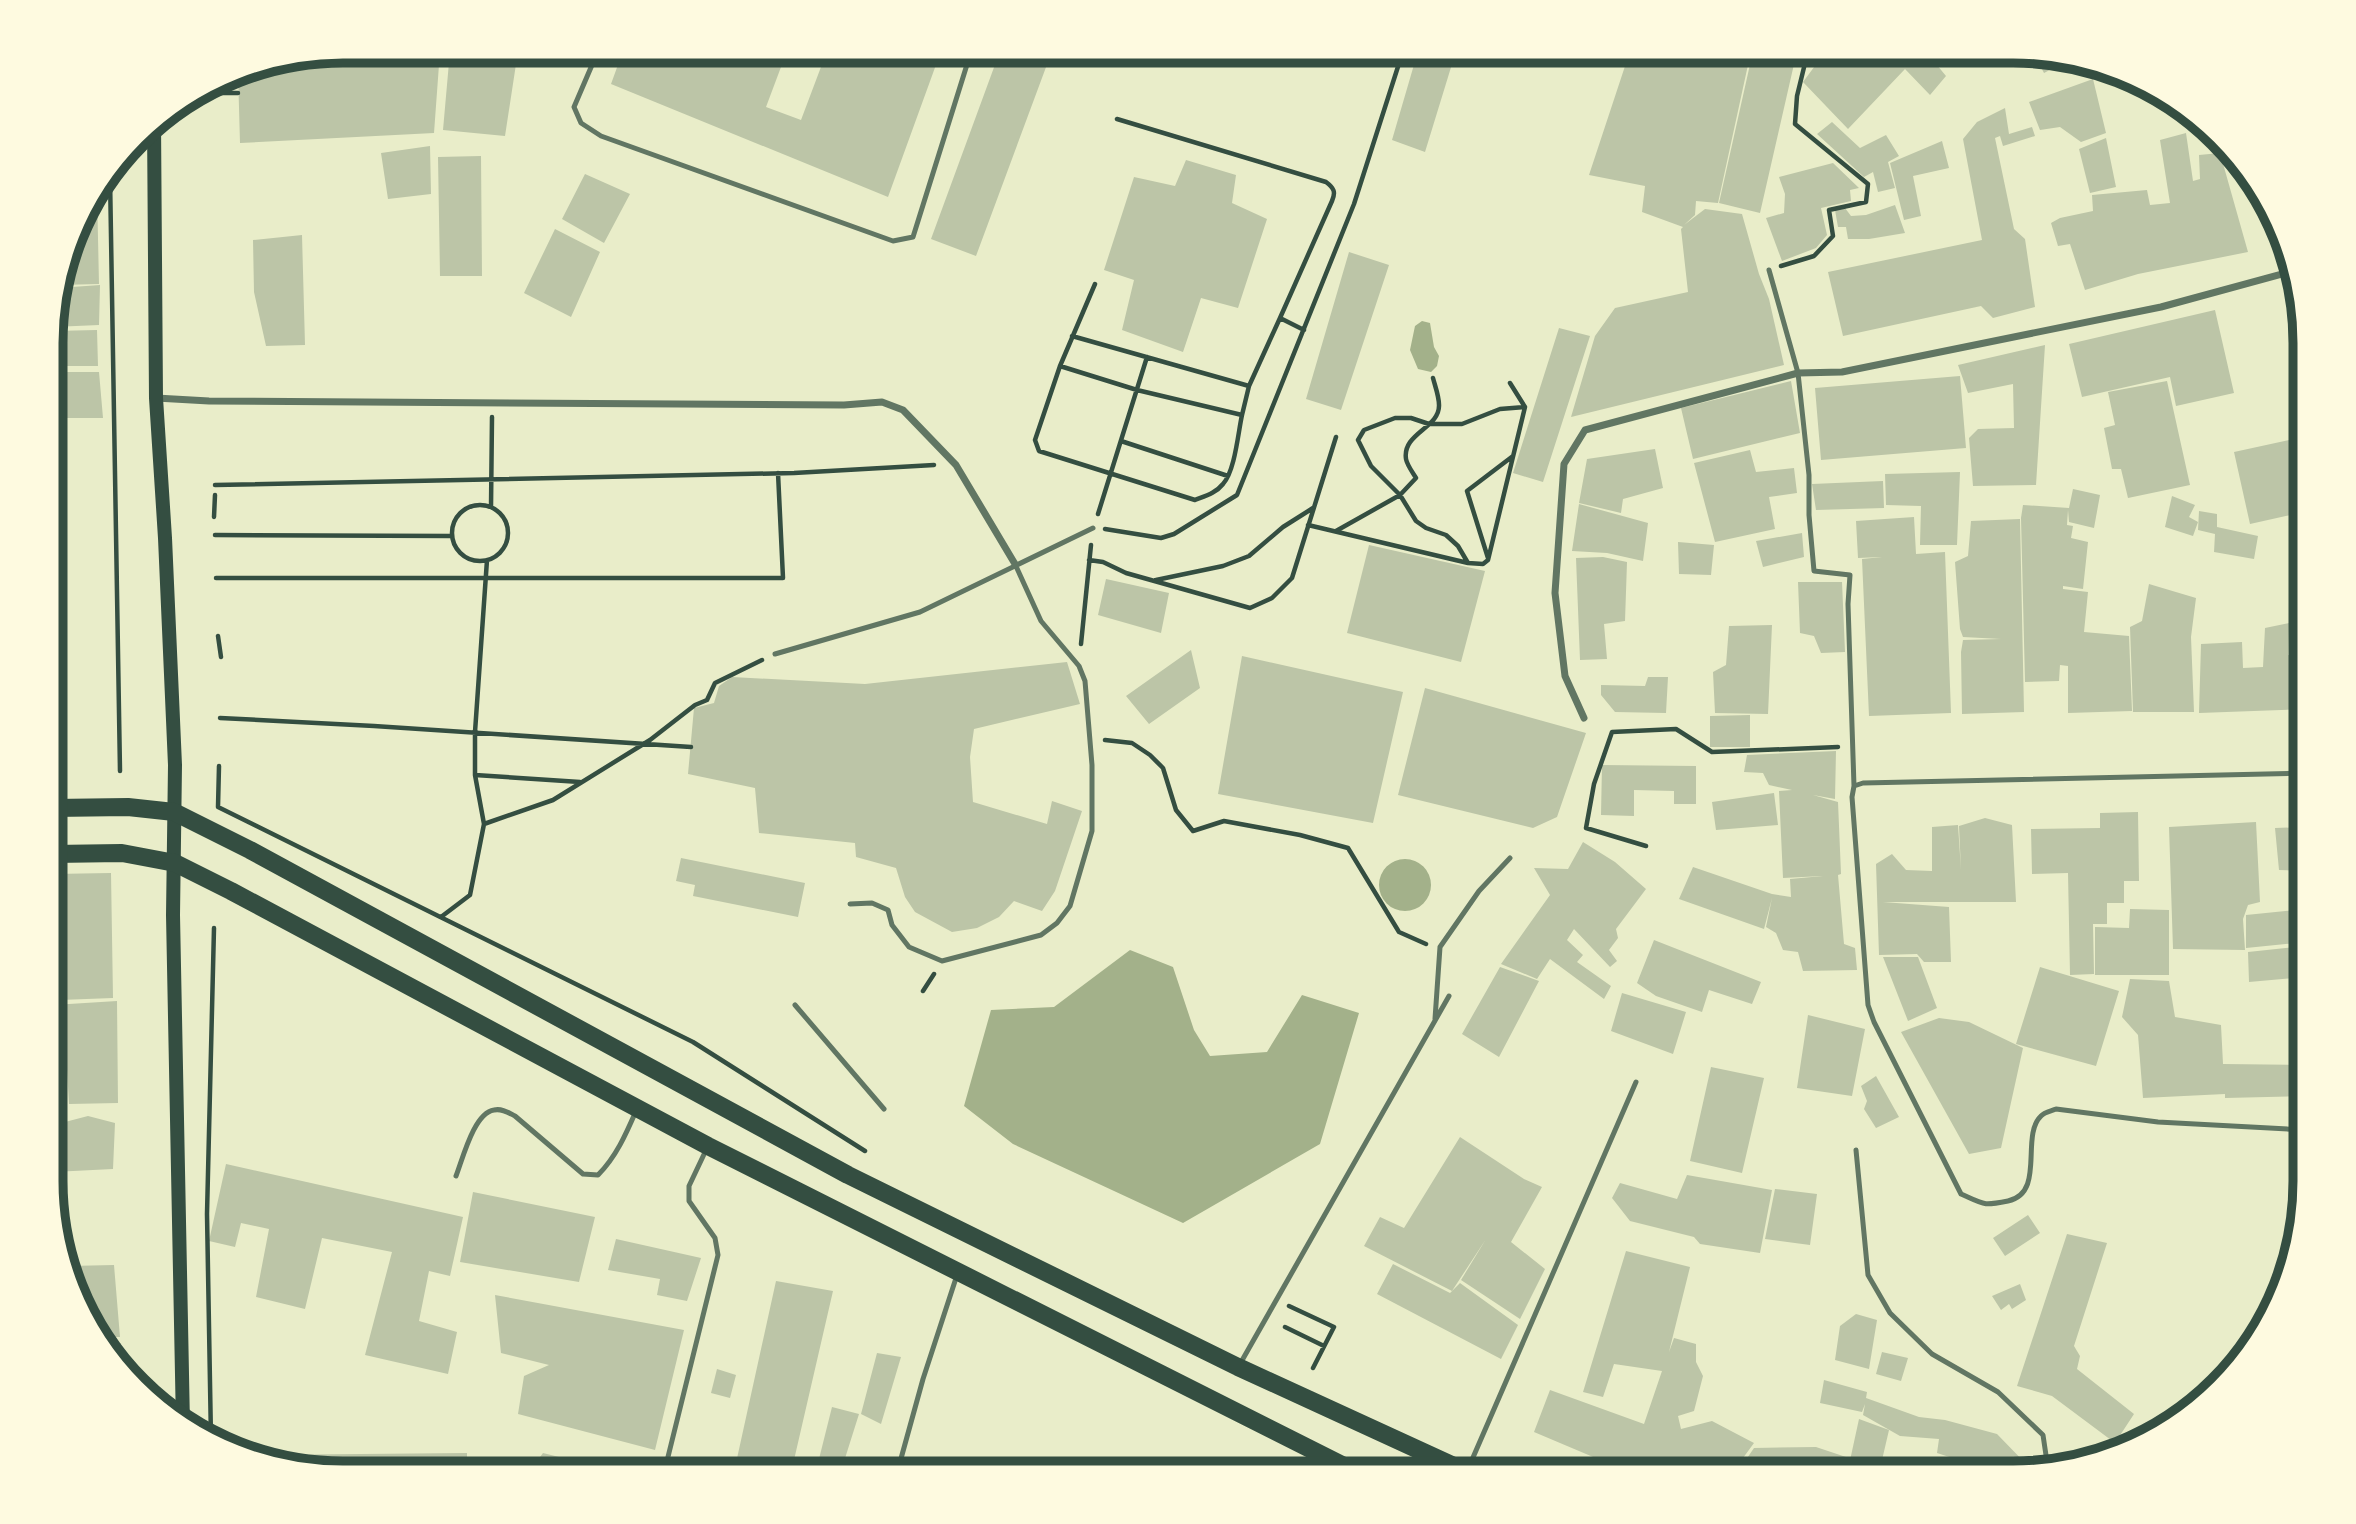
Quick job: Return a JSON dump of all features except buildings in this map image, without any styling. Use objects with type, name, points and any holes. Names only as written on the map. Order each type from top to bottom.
[{"type":"main road","points":[[154,136],[156,398],[165,538],[174,812],[173,951],[183,1411]]},
{"type":"main road","points":[[63,808],[128,807],[174,812],[250,850],[848,1175],[1238,1367],[1444,1461]]},
{"type":"main road","points":[[63,854],[122,853],[175,863],[708,1146],[1333,1461]]},
{"type":"street","points":[[1584,718],[1565,676],[1555,593],[1564,464],[1585,430],[1798,373],[1842,372],[2147,310],[2284,273]]},
{"type":"street","points":[[156,398],[492,404],[844,405],[882,402],[903,410],[956,465],[1015,564]]},
{"type":"lane","points":[[593,63],[574,107],[580,123],[601,136],[893,241],[913,237],[967,63]]},
{"type":"lane","points":[[1769,270],[1798,373],[1809,475],[1814,571],[1850,575],[1852,797],[1868,1005],[1874,1022],[1961,1194],[1986,1206],[2015,1200],[2028,1185],[2035,1124],[2042,1114],[2056,1109],[2158,1122],[2293,1129]]},
{"type":"lane","points":[[775,654],[920,612],[1093,528]]},
{"type":"lane","points":[[850,904],[872,902],[888,910],[892,925],[909,947],[942,961],[1041,935],[1057,923],[1070,906],[1092,831],[1092,765],[1084,681],[1079,666],[1041,621],[1015,564]]},
{"type":"lane","points":[[1854,786],[1863,783],[2293,773]]},
{"type":"lane","points":[[1435,1020],[1440,947],[1479,891],[1510,858]]},
{"type":"lane","points":[[1238,1367],[1449,996]]},
{"type":"lane","points":[[796,1005],[884,1109]]},
{"type":"lane","points":[[1473,1461],[1636,1082]]},
{"type":"lane","points":[[456,1176],[478,1120],[491,1110],[503,1110],[516,1116],[583,1174],[598,1175],[608,1165],[624,1139],[637,1108]]},
{"type":"lane","points":[[667,1461],[718,1255],[715,1238],[689,1201],[689,1186],[708,1146]]},
{"type":"lane","points":[[1856,1150],[1868,1275],[1890,1313],[1932,1354],[1998,1392],[2043,1435],[2047,1459]]},
{"type":"lane","points":[[901,1461],[958,1272]]},
{"type":"path","points":[[1093,528],[1161,538],[1174,534],[1237,495],[1354,204],[1399,63]]},
{"type":"path","points":[[1769,270],[1814,256],[1833,236],[1829,210],[1866,202],[1868,184],[1795,124],[1797,96],[1805,63]]},
{"type":"path","points":[[217,93],[238,93]]},
{"type":"path","points":[[1094,284],[1060,366],[1035,440],[1039,451],[1195,500],[1211,494],[1224,483],[1227,476],[1249,386],[1335,194],[1333,187],[1326,182],[1117,120]]},
{"type":"path","points":[[110,187],[120,771]]},
{"type":"path","points":[[1280,318],[1304,330]]},
{"type":"path","points":[[1072,336],[1249,386]]},
{"type":"path","points":[[1079,666],[1093,528],[1147,357]]},
{"type":"path","points":[[1060,366],[1137,390],[1242,415]]},
{"type":"path","points":[[1336,531],[1400,495],[1416,478],[1406,459],[1408,447],[1436,418],[1440,406],[1433,378]]},
{"type":"path","points":[[1308,525],[1468,563],[1483,564],[1488,559],[1525,407],[1510,383]]},
{"type":"path","points":[[491,507],[492,404]]},
{"type":"path","points":[[1468,563],[1458,545],[1416,521],[1400,495],[1371,466],[1358,440],[1364,430],[1386,420],[1411,418],[1429,424],[1462,424],[1500,409],[1525,407]]},
{"type":"path","points":[[1089,560],[1250,608],[1272,598],[1292,578],[1336,437]]},
{"type":"path","points":[[1121,441],[1227,476]]},
{"type":"path","points":[[1488,559],[1467,491],[1514,455]]},
{"type":"path","points":[[215,485],[778,473],[925,465]]},
{"type":"path","points":[[216,578],[783,578],[778,473]]},
{"type":"path","points":[[214,517],[215,495]]},
{"type":"path","points":[[481,504],[491,507],[505,520],[507,540],[503,549],[487,560],[468,559],[460,553],[451,536],[456,517],[463,510],[481,504]]},
{"type":"path","points":[[1153,580],[1223,566],[1249,556],[1283,527],[1314,508]]},
{"type":"path","points":[[215,535],[451,536]]},
{"type":"path","points":[[441,918],[470,895],[484,824],[475,775],[475,732],[487,560]]},
{"type":"path","points":[[218,636],[221,657]]},
{"type":"path","points":[[484,824],[553,800],[643,744],[695,705],[707,700],[715,683],[775,654]]},
{"type":"path","points":[[220,718],[691,747]]},
{"type":"path","points":[[1646,846],[1586,828],[1594,785],[1612,732],[1676,729],[1712,752],[1853,746]]},
{"type":"path","points":[[1090,738],[1132,743],[1150,755],[1163,768],[1176,810],[1193,831],[1224,821],[1300,835],[1348,848],[1399,932],[1440,947]]},
{"type":"path","points":[[219,766],[218,807],[693,1042],[865,1151]]},
{"type":"path","points":[[475,775],[581,783]]},
{"type":"path","points":[[211,1428],[206,1214],[214,928]]},
{"type":"path","points":[[1276,1300],[1334,1327],[1313,1368]]},
{"type":"path","points":[[1285,1328],[1324,1346]]},
{"type":"shaded area","points":[[1422,321],[1430,323],[1434,347],[1439,356],[1437,366],[1431,372],[1418,369],[1410,350],[1415,326]]},
{"type":"shaded area","points":[[1405,859],[1415,861],[1423,867],[1429,875],[1429,895],[1423,903],[1415,909],[1405,911],[1395,909],[1387,903],[1381,895],[1379,885],[1381,875],[1387,867],[1395,861]]},
{"type":"shaded area","points":[[1130,950],[1173,967],[1194,1030],[1210,1056],[1267,1052],[1302,995],[1359,1013],[1320,1144],[1183,1223],[1013,1144],[964,1106],[991,1010],[1054,1007]]}]
